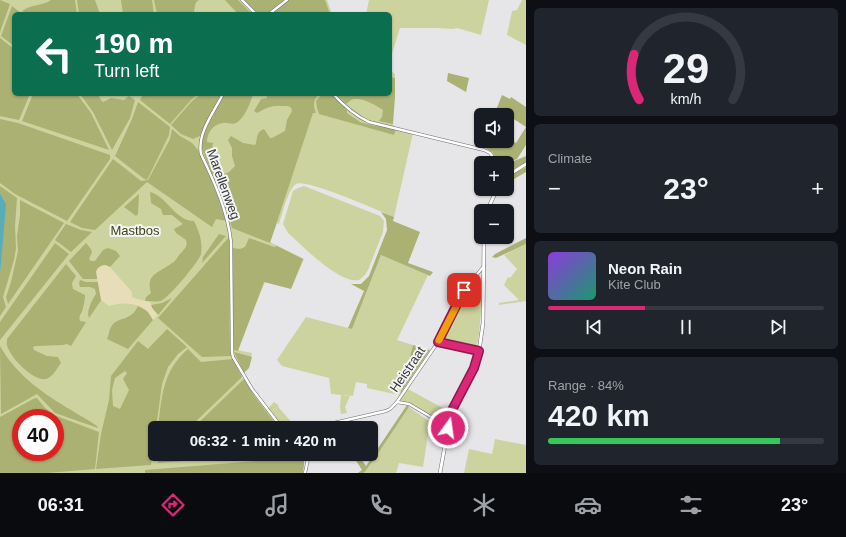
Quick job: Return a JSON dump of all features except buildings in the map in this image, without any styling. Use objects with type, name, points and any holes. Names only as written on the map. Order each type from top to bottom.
[{"type":"street","points":[[242,0],[254,12]]},
{"type":"street","points":[[272,12],[287,0]]},
{"type":"street","name":"Marellenweg","points":[[222,96],[204,132],[200,147],[230,227],[232,352],[233,357],[257,396],[277,421]]},
{"type":"street","points":[[335,96],[351,112],[359,118],[369,122],[484,150],[492,156]]},
{"type":"street","points":[[514,172],[526,164]]},
{"type":"street","points":[[440,473],[451,412],[474,368],[479,351],[483,323],[484,244]]},
{"type":"street","name":"Heistraat","points":[[342,421],[386,411],[397,402],[438,342],[464,290],[484,266]]},
{"type":"street","points":[[438,342],[479,351]]},
{"type":"street","name":"Heistraat","points":[[397,402],[409,404],[448,428]]},
{"type":"street","points":[[305,473],[308,461]]},
{"type":"green space","name":"Mastbos","points":[[0,0],[327,0],[331,12],[12,12],[12,96],[392,96],[392,72],[395,74],[392,123],[397,129],[413,133],[394,217],[327,190],[302,183],[296,184],[290,191],[279,224],[277,223],[270,242],[304,259],[292,287],[265,282],[237,350],[252,353],[249,367],[241,376],[276,421],[148,421],[148,461],[303,461],[304,463],[302,473],[0,473]]},
{"type":"green space","points":[[0,0],[10,4],[0,32]]},
{"type":"green space","points":[[51,0],[75,0],[77,12],[22,11],[29,7]]},
{"type":"green space","points":[[77,0],[95,0],[99,12],[79,12]]},
{"type":"green space","points":[[121,0],[152,0],[154,12],[123,12]]},
{"type":"green space","points":[[154,0],[199,0],[195,4],[194,12],[157,12]]},
{"type":"green space","points":[[225,0],[238,0],[250,12],[236,12]]},
{"type":"green space","points":[[243,0],[284,0],[269,12],[256,12]]},
{"type":"green space","points":[[288,0],[325,0],[329,12],[273,12]]},
{"type":"green space","points":[[369,0],[489,0],[481,35],[457,28],[400,28],[392,54],[392,12],[366,12]]},
{"type":"green space","points":[[522,0],[526,0],[526,45],[507,35],[512,11],[517,10]]},
{"type":"green space","points":[[12,6],[20,12],[12,12],[12,44],[1,36]]},
{"type":"green space","points":[[0,38],[12,47],[12,96],[29,96],[19,120],[0,116]]},
{"type":"green space","points":[[448,73],[469,78],[466,92],[447,81]]},
{"type":"green space","points":[[392,77],[395,78],[393,124],[379,121],[382,117],[383,110],[366,101],[358,99],[352,100],[346,104],[338,96],[392,96]]},
{"type":"green space","points":[[502,95],[510,99],[511,97],[526,107],[526,127],[514,119],[514,108],[497,108]]},
{"type":"green space","points":[[32,96],[78,96],[91,113],[109,150],[22,121]]},
{"type":"green space","points":[[81,96],[99,96],[103,102],[111,98],[124,100],[129,96],[135,100],[130,118],[112,150],[93,112]]},
{"type":"green space","points":[[142,96],[196,96],[170,124],[140,100]]},
{"type":"green space","points":[[198,96],[220,96],[200,136],[193,139],[181,134],[171,125],[192,101]]},
{"type":"green space","points":[[222,96],[252,96],[247,110],[239,121],[234,124],[225,123],[216,125],[208,135],[207,142],[213,143],[216,168],[221,169],[224,174],[229,172],[235,166],[232,156],[232,148],[228,140],[231,136],[243,143],[255,145],[258,134],[264,129],[270,138],[285,131],[287,120],[292,111],[291,108],[288,106],[272,106],[257,113],[254,111],[261,99],[267,98],[267,96],[318,96],[314,103],[316,113],[313,113],[270,243],[232,228],[202,149],[202,138]]},
{"type":"green space","points":[[320,96],[333,96],[347,110],[347,113],[360,122],[396,129],[394,135],[319,114],[316,101]]},
{"type":"green space","points":[[138,102],[170,127],[169,135],[147,180],[115,156]]},
{"type":"green space","points":[[0,119],[18,123],[110,155],[110,159],[67,221],[15,194],[0,183]]},
{"type":"green space","points":[[526,127],[526,145],[517,159],[514,160],[514,156],[495,156],[492,152],[486,148],[514,148],[514,142],[516,143]]},
{"type":"green space","points":[[172,129],[192,143],[198,150],[206,166],[227,221],[216,219],[212,227],[147,182],[95,230],[82,228],[70,222],[113,159],[141,181],[148,180],[170,139]]},
{"type":"green space","points":[[526,156],[526,162],[514,169],[514,161]]},
{"type":"green space","points":[[526,167],[526,172],[514,179],[514,173]]},
{"type":"green space","points":[[0,186],[17,198],[15,226],[16,248],[3,297],[6,307],[0,316],[0,275],[5,202],[0,193]]},
{"type":"green space","points":[[304,186],[380,216],[384,221],[383,232],[368,270],[359,280],[351,280],[332,270],[312,255],[288,233],[283,224],[293,191]]},
{"type":"green space","points":[[150,192],[156,194],[182,217],[187,220],[194,221],[201,241],[201,254],[195,264],[170,294],[161,301],[145,301],[146,297],[151,293],[150,281],[155,274],[175,261],[185,248],[186,240],[176,233],[174,229],[183,224],[172,215],[163,215],[161,209],[151,203]]},
{"type":"green space","points":[[139,194],[138,214],[136,216],[124,207]]},
{"type":"green space","points":[[20,200],[64,223],[8,304],[6,297],[18,251],[17,236],[20,215]]},
{"type":"green space","points":[[381,212],[394,217],[393,221],[420,232],[408,263],[433,272],[430,276],[381,255],[352,329],[348,328],[364,291],[351,284],[361,284],[369,276],[387,230],[386,219]]},
{"type":"green space","points":[[66,224],[81,230],[92,232],[71,252],[55,240]]},
{"type":"green space","points":[[219,234],[226,236],[202,263],[203,257]]},
{"type":"green space","points":[[229,237],[230,350],[232,356],[202,357],[158,318]]},
{"type":"green space","points":[[249,238],[274,247],[277,246],[303,259],[291,289],[264,282],[238,351],[234,350],[232,248],[240,249],[245,247]]},
{"type":"green space","points":[[526,238],[526,244],[496,258],[492,257],[495,254]]},
{"type":"green space","points":[[55,243],[69,254],[0,340],[0,322]]},
{"type":"green space","points":[[86,243],[92,252],[89,259],[91,261],[95,261],[103,250],[108,248],[116,251],[120,256],[110,267],[102,266],[97,269],[97,279],[83,279],[69,261]]},
{"type":"green space","points":[[526,244],[526,301],[499,305],[499,303],[519,300],[504,285],[508,277],[510,278],[517,269],[504,255]]},
{"type":"green space","points":[[381,255],[428,275],[397,340],[413,345],[399,395],[367,388],[367,384],[356,382],[353,396],[331,394],[329,378],[282,366],[277,360],[306,317],[352,329]]},
{"type":"green space","points":[[66,264],[76,276],[72,283],[73,289],[85,295],[80,321],[86,322],[71,346],[67,344],[33,347],[34,350],[47,356],[58,357],[61,363],[51,376],[46,379],[41,379],[29,373],[18,363],[7,347],[7,339]]},
{"type":"green space","points":[[80,280],[86,282],[98,282],[102,299],[89,318],[88,315],[91,302],[96,294],[95,289],[90,287],[80,287]]},
{"type":"green space","points":[[465,293],[475,295],[474,299],[482,301],[476,349],[440,340]]},
{"type":"green space","points":[[172,298],[158,315],[152,308],[151,305],[162,303]]},
{"type":"green space","points":[[138,306],[147,311],[153,320],[128,349],[107,339],[110,328],[117,321],[132,314]]},
{"type":"green space","points":[[167,329],[187,347],[178,354],[168,367],[162,384],[157,421],[148,421],[148,461],[152,461],[151,465],[96,469],[101,434],[109,400],[111,376],[138,341],[148,349]],"holes":[[[125,371],[127,373],[123,379],[129,390],[120,409],[113,406],[112,390],[115,378]]]},
{"type":"green space","points":[[413,345],[430,350],[400,394]]},
{"type":"green space","points":[[0,346],[14,366],[31,383],[98,428],[64,416],[64,409],[51,409],[37,394],[1,414]]},
{"type":"green space","points":[[188,349],[201,362],[233,359],[242,377],[196,421],[159,421],[162,395],[165,385],[168,376],[179,358]]},
{"type":"green space","points":[[234,352],[252,357],[249,368],[244,373]]},
{"type":"green space","points":[[244,379],[255,397],[274,421],[200,421]]},
{"type":"green space","points":[[408,389],[450,412],[447,425],[406,402],[398,401]]},
{"type":"green space","points":[[341,395],[350,396],[345,407],[347,413],[341,414],[340,407]]},
{"type":"green space","points":[[35,398],[37,398],[46,409],[15,409]]},
{"type":"green space","points":[[274,402],[291,421],[278,421],[268,408]]},
{"type":"green space","points":[[407,405],[409,407],[378,454],[378,448]]},
{"type":"green space","points":[[409,407],[430,422],[423,467],[399,463],[396,473],[364,473],[373,461],[378,461],[378,454]]},
{"type":"green space","points":[[12,410],[12,461],[64,461],[64,419],[99,432],[95,469],[47,473],[0,473],[0,417]]},
{"type":"green space","points":[[495,439],[526,445],[526,473],[464,473],[469,449],[492,454]]},
{"type":"green space","points":[[159,461],[183,461],[157,463]]},
{"type":"green space","points":[[255,461],[304,461],[303,473],[145,473],[145,470]]},
{"type":"green space","points":[[356,461],[363,461],[366,466],[369,461],[373,461],[364,473],[358,473],[362,470]]},
{"type":"sand","points":[[105,265],[110,267],[132,292],[132,297],[150,302],[152,308],[158,315],[153,320],[146,310],[140,307],[128,304],[115,304],[109,306],[101,300],[96,272],[99,267]]},
{"type":"water","points":[[0,193],[6,205],[0,275]]},
{"type":"slow traffic","points":[[439,340],[456,307]]},
{"type":"route","points":[[448,428],[451,412],[470,377],[479,351],[438,342],[464,290]]}]
